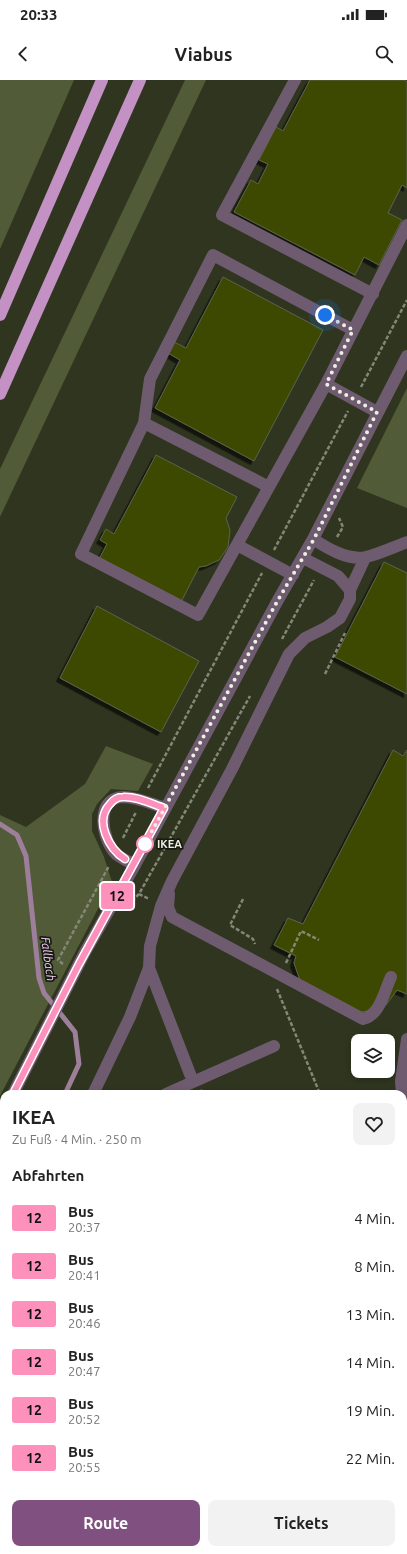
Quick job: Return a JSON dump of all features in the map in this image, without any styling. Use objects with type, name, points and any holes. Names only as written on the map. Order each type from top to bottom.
[{"type":"highway","points":[[0,315],[102,80]]},
{"type":"highway","points":[[0,394],[140,80]]},
{"type":"street","points":[[295,80],[222,215],[373,294]]},
{"type":"street","points":[[353,330],[213,255],[150,379],[144,423],[81,554],[198,614],[326,384],[407,225]]},
{"type":"street","points":[[15,1090],[73,975],[135,865],[164,808],[278,600],[314,539],[377,412],[407,356]]},
{"type":"street","points":[[326,384],[377,412]]},
{"type":"street","points":[[144,423],[269,488]]},
{"type":"street","points":[[314,539],[330,550],[347,556],[365,558],[407,542]]},
{"type":"street","points":[[237,545],[293,575]]},
{"type":"street","points":[[303,558],[334,572],[344,581],[350,590]]},
{"type":"street","points":[[95,1090],[130,1017],[149,968],[150,946],[155,924],[172,881],[232,769],[289,654],[305,638],[327,627],[340,618],[350,599],[350,590],[365,558]]},
{"type":"street","points":[[135,865],[116,854],[106,836],[103,825],[103,816],[107,807],[114,800],[122,797],[142,800],[164,808]]},
{"type":"street","points":[[172,881],[168,907],[172,917],[280,977],[363,1019],[368,1018],[376,1010],[391,977]]},
{"type":"street","points":[[149,968],[190,1074]]},
{"type":"street","points":[[402,1090],[401,1081],[407,1039]]},
{"type":"street","points":[[175,1090],[274,1046]]},
{"type":"path","points":[[73,975],[58,960],[116,854],[142,800],[407,300]]},
{"type":"path","points":[[330,550],[343,527],[339,519],[340,513]]},
{"type":"path","points":[[280,643],[322,566]]},
{"type":"path","points":[[325,674],[347,628]]},
{"type":"path","points":[[129,906],[139,894],[252,692]]},
{"type":"path","points":[[318,1090],[275,986],[301,931],[319,940]]},
{"type":"green space","points":[[0,80],[74,80],[0,249]]},
{"type":"green space","points":[[185,80],[206,80],[0,517],[0,469]]},
{"type":"green space","points":[[407,388],[407,508],[357,488]]},
{"type":"green space","points":[[106,746],[153,764],[138,791],[111,789],[97,804],[92,814],[92,831],[104,857],[112,882],[3,1090],[0,1090],[0,815],[26,827],[85,784]]},
{"type":"building","points":[[310,80],[404,80],[407,82],[407,188],[402,185],[388,213],[402,220],[379,265],[364,257],[355,275],[234,212],[251,180],[258,184],[268,164],[259,160],[276,127],[283,131]]},
{"type":"building","points":[[223,277],[323,330],[254,461],[155,408],[180,360],[168,353],[174,342],[186,348]]},
{"type":"building","points":[[156,455],[237,497],[226,518],[230,530],[228,547],[219,560],[206,566],[199,567],[181,602],[99,559],[107,544],[100,540],[106,529],[114,534]]},
{"type":"building","points":[[384,562],[407,573],[407,694],[335,657]]},
{"type":"building","points":[[97,606],[199,661],[161,732],[60,678]]},
{"type":"building","points":[[393,750],[403,756],[407,750],[407,994],[397,990],[386,1005],[376,1010],[361,1012],[300,980],[294,963],[296,956],[274,945],[288,918],[303,924]]},
{"type":"waterway","name":"Fallbach","points":[[0,824],[17,835],[26,856],[39,978],[44,993],[75,1032],[79,1064],[67,1090]]},
{"type":"tunnel","points":[[190,1074],[196,1090]]},
{"type":"bus line","name":"12","points":[[15,1090],[79,964],[135,865],[164,808],[135,798],[122,797],[114,800],[107,807],[103,816],[103,825],[106,836],[116,854],[125,859]]},
{"type":"place","name":"IKEA","points":[[145,844]]},
{"type":"route","points":[[145,844],[278,600],[314,539],[377,412],[326,384],[353,330],[325,315]]}]
